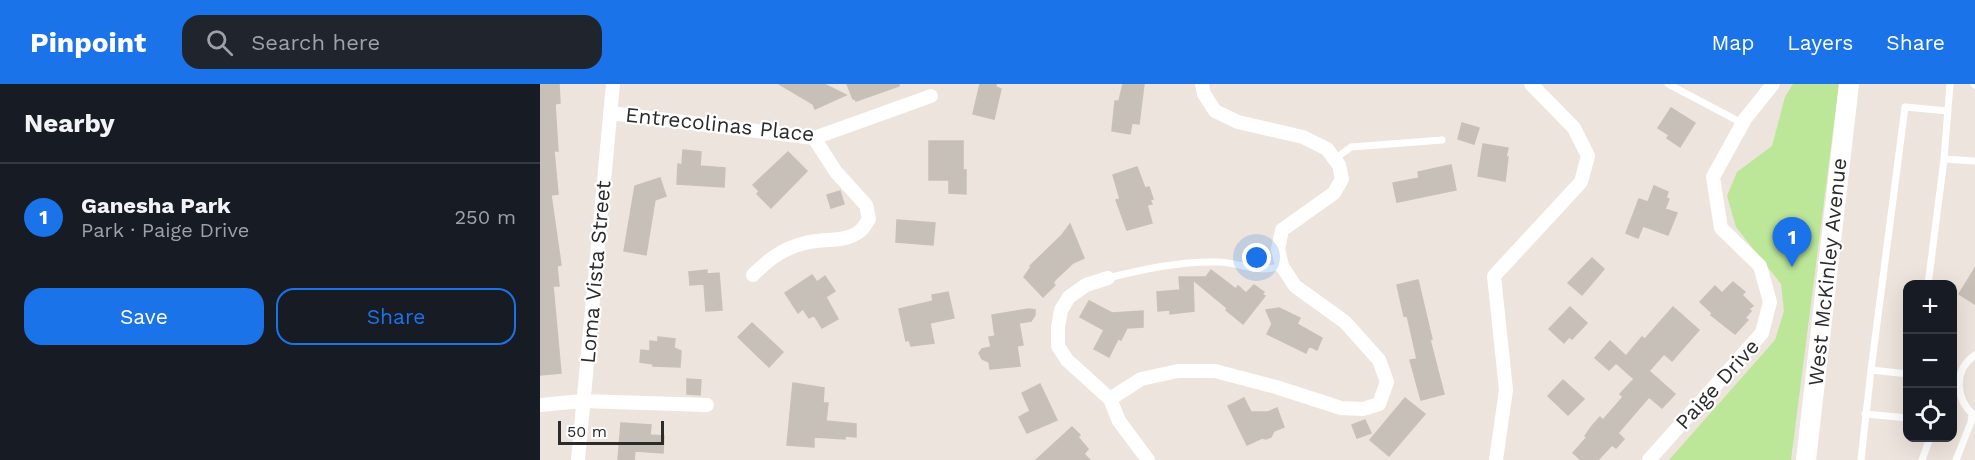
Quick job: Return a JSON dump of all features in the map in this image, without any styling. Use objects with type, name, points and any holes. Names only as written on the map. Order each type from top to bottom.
[{"type":"main road","name":"West McKinley Avenue","points":[[1806,460],[1849,84]]},
{"type":"street","name":"Loma Vista Street","points":[[578,460],[613,84]]},
{"type":"street","points":[[1110,399],[1141,379],[1178,370],[1215,371],[1276,387],[1341,408],[1363,409],[1379,404],[1387,382],[1379,360],[1345,322],[1295,286],[1282,266],[1278,249],[1282,230],[1334,193],[1342,179],[1339,165],[1327,149],[1303,137],[1238,122],[1215,111],[1204,94],[1202,84]]},
{"type":"street","points":[[1496,460],[1506,390],[1494,276],[1581,182],[1588,156],[1574,128],[1531,84]]},
{"type":"street","name":"Paige Drive","points":[[1649,460],[1762,333],[1770,302],[1760,266],[1721,228],[1713,177],[1742,123],[1773,84]]},
{"type":"street","name":"Entrecolinas Place","points":[[610,112],[814,138],[931,96]]},
{"type":"street","points":[[753,275],[770,258],[785,250],[805,243],[846,238],[860,231],[869,219],[866,205],[836,172],[814,138]]},
{"type":"street","points":[[1108,278],[1086,285],[1069,297],[1061,310],[1058,346],[1067,360],[1110,399],[1119,422],[1148,460]]},
{"type":"street","points":[[540,405],[584,401],[708,405]]},
{"type":"lane","points":[[1668,84],[1742,123]]},
{"type":"lane","points":[[1929,280],[1944,159],[1950,84]]},
{"type":"lane","points":[[1861,460],[1905,107],[1948,111]]},
{"type":"lane","points":[[1335,159],[1351,147],[1442,140]]},
{"type":"lane","points":[[1944,159],[1975,161]]},
{"type":"lane","points":[[1108,278],[1153,267],[1185,264],[1220,262],[1256,270],[1269,270],[1282,266]]},
{"type":"lane","points":[[1957,379],[1964,366],[1975,355]]},
{"type":"lane","points":[[1871,370],[1903,373]]},
{"type":"lane","points":[[1956,460],[1973,415],[1962,401],[1957,384]]},
{"type":"lane","points":[[1865,414],[1903,418]]},
{"type":"lane","points":[[1922,460],[1929,442]]},
{"type":"green space","points":[[1793,84],[1839,84],[1791,460],[1669,460],[1775,340],[1784,311],[1781,284],[1736,227],[1727,196],[1737,172],[1772,146],[1785,97]]},
{"type":"building","points":[[540,84],[559,84],[560,103],[555,104],[558,151],[554,151],[558,194],[551,195],[561,265],[557,266],[559,286],[553,286],[561,373],[540,375]]},
{"type":"building","points":[[779,84],[824,84],[846,95],[815,109],[813,104]]},
{"type":"building","points":[[847,84],[899,84],[899,86],[856,101]]},
{"type":"building","points":[[980,84],[996,84],[996,87],[1001,89],[994,119],[973,114]]},
{"type":"building","points":[[1123,84],[1144,84],[1139,124],[1132,123],[1130,134],[1112,131],[1115,101],[1119,101]]},
{"type":"building","points":[[1671,108],[1695,123],[1680,147],[1667,138],[1669,135],[1658,128]]},
{"type":"building","points":[[1462,123],[1479,128],[1474,144],[1458,139]]},
{"type":"building","points":[[929,141],[963,141],[966,194],[949,193],[949,180],[929,180]]},
{"type":"building","points":[[1483,144],[1508,148],[1505,181],[1478,176]]},
{"type":"building","points":[[683,150],[701,152],[700,166],[725,168],[724,187],[677,184],[678,164],[682,165]]},
{"type":"building","points":[[788,152],[807,171],[771,208],[757,194],[759,191],[753,185]]},
{"type":"building","points":[[1451,165],[1456,190],[1397,202],[1393,183],[1419,178],[1418,172]]},
{"type":"building","points":[[1137,167],[1145,188],[1149,187],[1153,199],[1150,200],[1152,204],[1147,205],[1152,223],[1127,230],[1116,200],[1120,199],[1113,175]]},
{"type":"building","points":[[660,178],[666,196],[655,200],[646,255],[624,251],[635,186]]},
{"type":"building","points":[[1654,186],[1668,192],[1666,198],[1669,199],[1665,209],[1677,213],[1668,235],[1643,226],[1638,238],[1626,233],[1639,199],[1648,202]]},
{"type":"building","points":[[840,191],[844,204],[831,208],[827,195]]},
{"type":"building","points":[[897,220],[935,223],[933,245],[896,242]]},
{"type":"building","points":[[1070,224],[1084,258],[1073,263],[1055,280],[1053,283],[1055,285],[1043,297],[1024,277],[1030,266]]},
{"type":"building","points":[[1592,258],[1604,269],[1582,295],[1568,283]]},
{"type":"building","points":[[1975,268],[1975,304],[1959,294]]},
{"type":"building","points":[[707,270],[707,274],[719,273],[722,310],[706,311],[704,284],[690,285],[689,272]]},
{"type":"building","points":[[1211,270],[1236,289],[1238,286],[1246,293],[1254,285],[1264,292],[1262,294],[1265,296],[1243,324],[1193,280],[1194,311],[1170,314],[1170,310],[1158,311],[1157,292],[1180,290],[1179,277],[1206,277]]},
{"type":"building","points":[[812,275],[817,282],[825,276],[835,291],[826,297],[838,319],[822,328],[814,315],[809,318],[803,309],[798,313],[785,293]]},
{"type":"building","points":[[1418,280],[1444,394],[1421,400],[1410,360],[1417,359],[1407,315],[1404,316],[1397,285]]},
{"type":"building","points":[[1733,282],[1745,292],[1742,295],[1753,306],[1745,318],[1748,320],[1735,334],[1711,315],[1712,313],[1700,302],[1715,286],[1722,293]]},
{"type":"building","points":[[948,292],[954,318],[930,323],[934,343],[911,346],[909,340],[906,341],[899,309],[933,301],[932,295]]},
{"type":"building","points":[[1089,301],[1112,313],[1143,311],[1143,327],[1127,328],[1121,340],[1118,339],[1109,357],[1094,349],[1104,330],[1080,317]]},
{"type":"building","points":[[1570,307],[1587,323],[1572,339],[1569,337],[1564,343],[1549,329]]},
{"type":"building","points":[[1673,307],[1699,330],[1672,361],[1664,354],[1649,371],[1675,394],[1662,408],[1649,397],[1618,433],[1624,439],[1616,448],[1612,445],[1598,460],[1581,460],[1573,453],[1600,417],[1603,420],[1623,397],[1620,394],[1634,379],[1616,363],[1609,370],[1595,358],[1610,341],[1626,356],[1642,337],[1645,339]]},
{"type":"building","points":[[1279,308],[1300,318],[1297,324],[1322,338],[1317,350],[1309,346],[1306,353],[1267,334],[1272,324],[1266,310]]},
{"type":"building","points":[[1035,310],[1031,321],[1019,323],[1023,345],[1017,346],[1020,366],[990,369],[989,362],[982,359],[979,353],[982,349],[991,347],[989,337],[995,336],[992,315]]},
{"type":"building","points":[[752,323],[783,352],[769,367],[738,337]]},
{"type":"building","points":[[658,337],[675,339],[674,348],[681,351],[680,367],[653,366],[653,364],[640,362],[641,350],[650,351],[650,341],[658,342]]},
{"type":"building","points":[[687,379],[701,380],[700,395],[687,394]]},
{"type":"building","points":[[1563,380],[1584,399],[1568,415],[1548,396]]},
{"type":"building","points":[[793,383],[824,388],[823,403],[828,403],[826,421],[856,424],[856,437],[845,436],[845,439],[814,437],[814,447],[787,445]]},
{"type":"building","points":[[1040,384],[1057,420],[1027,433],[1019,417],[1030,411],[1022,393]]},
{"type":"building","points":[[1244,398],[1251,412],[1268,412],[1277,408],[1284,427],[1274,431],[1271,437],[1262,438],[1247,445],[1228,406]]},
{"type":"building","points":[[1405,398],[1425,414],[1389,456],[1370,440]]},
{"type":"building","points":[[1365,420],[1371,433],[1357,438],[1352,425]]},
{"type":"building","points":[[621,423],[651,425],[650,435],[664,436],[663,453],[635,451],[634,460],[618,460]]},
{"type":"building","points":[[1072,427],[1088,449],[1084,454],[1090,460],[1036,460]]},
{"type":"place","name":"Ganesha Park","points":[[1792,267]]}]
